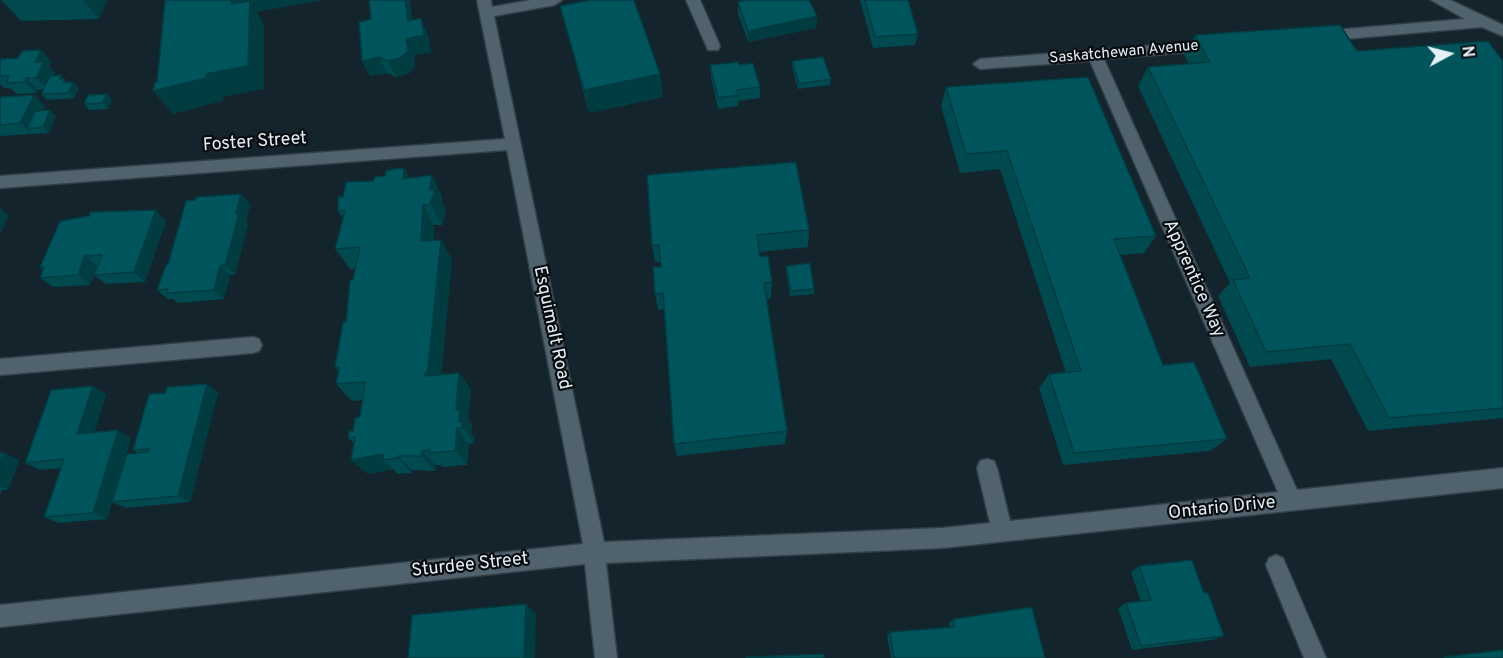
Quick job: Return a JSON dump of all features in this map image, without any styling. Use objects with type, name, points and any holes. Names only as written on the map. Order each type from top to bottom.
[{"type":"street","points":[[485,7],[555,0]]},
{"type":"street","points":[[693,0],[713,46]]},
{"type":"street","points":[[1438,0],[1503,31]]},
{"type":"street","name":"Esquimalt Road","points":[[485,7],[591,520],[606,658]]},
{"type":"street","points":[[1304,38],[1482,22]]},
{"type":"street","name":"Saskatchewan Avenue","points":[[980,64],[1223,45]]},
{"type":"street","name":"Apprentice Way","points":[[1095,56],[1292,501]]},
{"type":"street","name":"Foster Street","points":[[0,182],[513,144]]},
{"type":"street","points":[[0,367],[253,345]]},
{"type":"street","points":[[987,468],[1004,532]]},
{"type":"street","name":"Ontario Drive","points":[[942,538],[1503,478]]},
{"type":"street","name":"Sturdee Street","points":[[0,616],[594,553],[942,538]]},
{"type":"street","points":[[1276,565],[1315,658]]},
{"type":"building","points":[[165,0],[232,0],[231,4],[250,1],[248,66],[206,74],[206,78],[153,91],[155,82],[157,82]]},
{"type":"building","points":[[369,0],[405,0],[408,21],[421,18],[424,35],[406,39],[408,51],[400,58],[388,61],[379,57],[362,61],[359,22],[371,19]]},
{"type":"building","points":[[591,0],[634,0],[660,74],[584,90],[560,6]]},
{"type":"building","points":[[809,0],[817,16],[748,31],[738,2]]},
{"type":"building","points":[[865,0],[908,0],[918,34],[875,37]]},
{"type":"building","points":[[1340,25],[1357,51],[1488,41],[1503,61],[1503,408],[1389,418],[1350,344],[1266,352],[1233,280],[1250,278],[1148,67],[1210,62],[1195,35]]},
{"type":"building","points":[[41,50],[35,62],[44,62],[36,78],[26,78],[25,82],[6,83],[9,76],[0,76],[1,59],[18,58],[22,51]]},
{"type":"building","points":[[823,57],[831,79],[799,84],[792,61]]},
{"type":"building","points":[[738,62],[739,65],[753,63],[760,87],[737,90],[738,95],[718,98],[710,65]]},
{"type":"building","points":[[61,75],[59,79],[65,79],[63,83],[73,82],[68,93],[41,94],[50,76]]},
{"type":"building","points":[[1088,77],[1156,236],[1114,239],[1163,365],[1194,362],[1227,439],[1074,453],[1049,374],[1081,371],[1007,151],[966,154],[946,87]]},
{"type":"building","points":[[107,94],[102,103],[84,104],[88,95]]},
{"type":"building","points":[[34,95],[20,123],[0,125],[0,97]]},
{"type":"building","points":[[50,110],[43,127],[27,129],[35,111]]},
{"type":"building","points":[[796,162],[809,230],[757,235],[760,257],[768,256],[772,282],[764,283],[787,431],[674,444],[663,293],[655,294],[653,267],[661,267],[659,245],[652,245],[647,175]]},
{"type":"building","points":[[404,168],[403,179],[432,175],[430,190],[435,190],[430,204],[423,205],[421,241],[441,240],[428,369],[424,376],[459,373],[456,410],[460,409],[459,422],[463,421],[462,428],[457,428],[455,451],[429,453],[430,450],[422,451],[422,456],[398,456],[383,460],[383,454],[351,460],[355,437],[348,438],[349,431],[353,431],[355,418],[360,417],[365,382],[336,384],[339,367],[335,367],[343,322],[346,322],[350,280],[353,279],[360,247],[335,249],[345,210],[338,211],[338,197],[343,197],[346,182],[373,181],[375,177],[385,176],[386,171]]},
{"type":"building","points":[[241,194],[236,214],[239,214],[225,265],[220,266],[214,290],[167,293],[168,289],[157,290],[168,264],[186,201],[195,200],[197,197]]},
{"type":"building","points":[[156,210],[134,272],[94,275],[102,255],[85,256],[78,275],[40,278],[44,267],[40,267],[60,221],[89,216],[90,212]]},
{"type":"building","points":[[810,263],[814,289],[791,291],[786,266]]},
{"type":"building","points":[[207,384],[178,496],[112,502],[127,454],[148,452],[149,449],[133,450],[149,394],[165,393],[167,387]]},
{"type":"building","points":[[93,386],[77,434],[118,430],[93,513],[44,517],[64,459],[25,463],[51,390]]},
{"type":"building","points":[[1192,560],[1204,593],[1208,593],[1224,636],[1141,646],[1126,603],[1151,600],[1139,566]]},
{"type":"building","points":[[526,604],[524,658],[408,658],[412,615]]},
{"type":"building","points":[[1032,607],[1045,658],[894,658],[890,632],[954,627],[954,619]]},
{"type":"building","points":[[1503,650],[1503,658],[1444,657]]},
{"type":"building","points":[[824,654],[824,658],[746,658],[746,657]]}]
